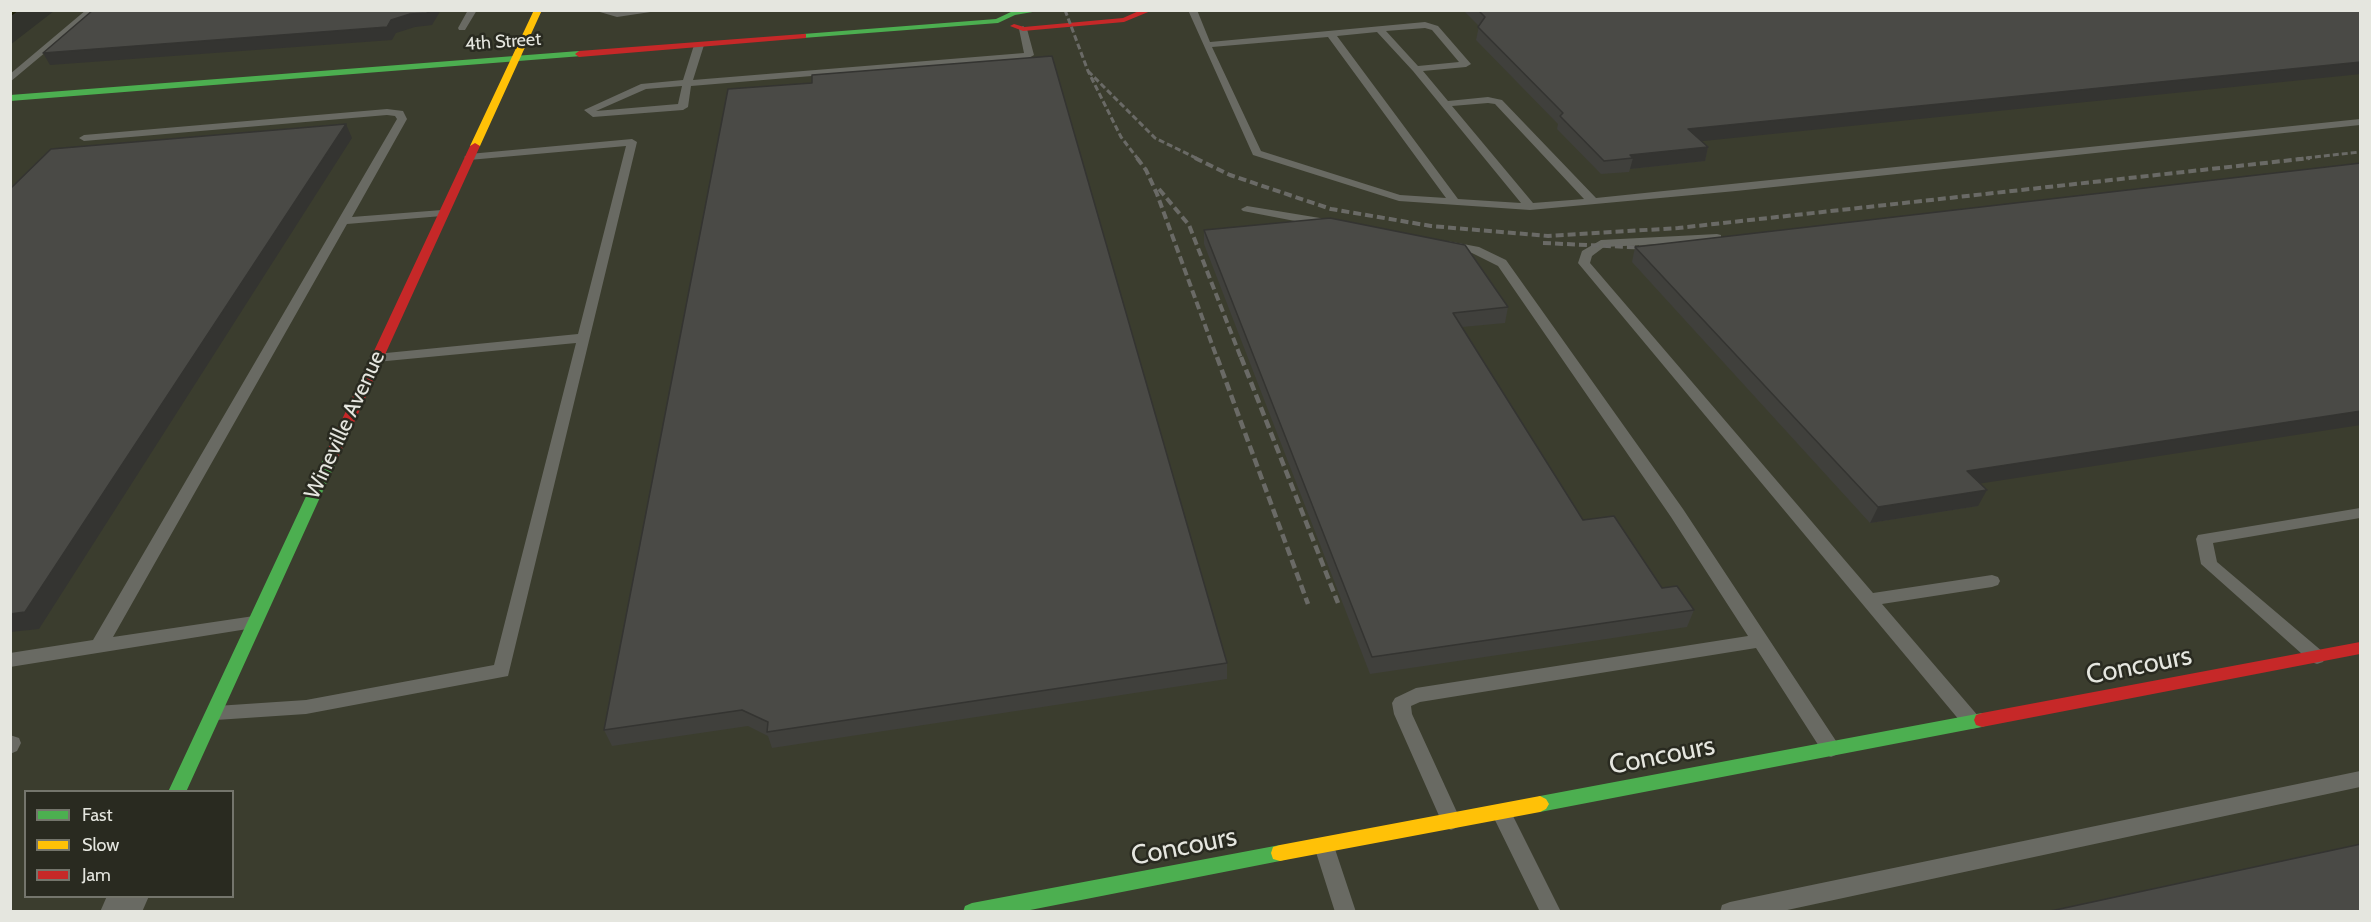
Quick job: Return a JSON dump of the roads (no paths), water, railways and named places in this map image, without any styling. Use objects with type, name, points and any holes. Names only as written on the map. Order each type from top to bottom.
[{"type":"street","name":"Wineville Avenue","points":[[178,790],[442,213],[538,10]]},
{"type":"street","name":"4th Street","points":[[998,21],[1013,13],[1040,10]]},
{"type":"street","name":"4th Street","points":[[17,98],[998,21],[1023,29],[1124,20],[1149,10]]},
{"type":"street","name":"Concours","points":[[972,912],[2361,648]]},
{"type":"street","points":[[121,912],[128,898]]},
{"type":"lane","points":[[10,79],[93,10]]},
{"type":"lane","points":[[462,28],[473,10]]},
{"type":"lane","points":[[597,10],[617,14],[660,10]]},
{"type":"lane","points":[[1191,10],[1257,153],[1399,198],[1530,207],[2361,122]]},
{"type":"lane","points":[[1207,45],[1425,25],[1435,28],[1466,64],[1416,69]]},
{"type":"lane","points":[[699,45],[687,83],[683,107],[607,114],[593,114],[589,110],[631,90],[657,84],[687,83],[1029,55],[1023,29]]},
{"type":"lane","points":[[1379,29],[1446,104],[1530,207]]},
{"type":"lane","points":[[1330,33],[1455,202]]},
{"type":"lane","points":[[10,108],[17,98]]},
{"type":"lane","points":[[1446,104],[1488,100],[1498,102],[1593,201]]},
{"type":"lane","points":[[84,138],[376,113],[399,113],[402,119],[99,646]]},
{"type":"lane","points":[[213,713],[306,707],[502,671],[632,142],[469,157]]},
{"type":"lane","points":[[1247,209],[1338,225]]},
{"type":"lane","points":[[343,221],[442,213]]},
{"type":"lane","points":[[1735,236],[1601,244],[1586,254],[1584,263],[1972,722]]},
{"type":"lane","points":[[1429,242],[1475,250],[1502,263],[1677,513],[1831,749]]},
{"type":"lane","points":[[376,358],[583,338]]},
{"type":"lane","points":[[2317,657],[2209,564],[2204,539],[2361,513]]},
{"type":"lane","points":[[1870,600],[1992,581]]},
{"type":"lane","points":[[10,660],[254,622]]},
{"type":"lane","points":[[1450,821],[1403,714],[1401,703],[1416,695],[1760,641]]},
{"type":"lane","points":[[1730,912],[2361,780]]},
{"type":"lane","points":[[1500,812],[1551,912]]},
{"type":"lane","points":[[1323,845],[1346,912]]},
{"type":"waterway","points":[[10,13],[14,10]]},
{"type":"railway","points":[[1065,10],[1088,71]]},
{"type":"railway","points":[[1088,71],[1155,138],[1198,159]]},
{"type":"railway","points":[[1088,71],[1121,137],[1138,159]]},
{"type":"railway","points":[[2297,159],[2360,152]]},
{"type":"railway","points":[[1137,158],[1146,170],[1157,194],[1217,358]]},
{"type":"railway","points":[[1195,158],[1230,175],[1331,209],[1431,226],[1548,236],[1678,228],[2310,158]]},
{"type":"railway","points":[[1159,189],[1189,225],[1241,358]]},
{"type":"railway","points":[[1543,243],[1651,248]]},
{"type":"railway","points":[[1217,357],[1308,604]]},
{"type":"railway","points":[[1241,357],[1338,603]]}]
